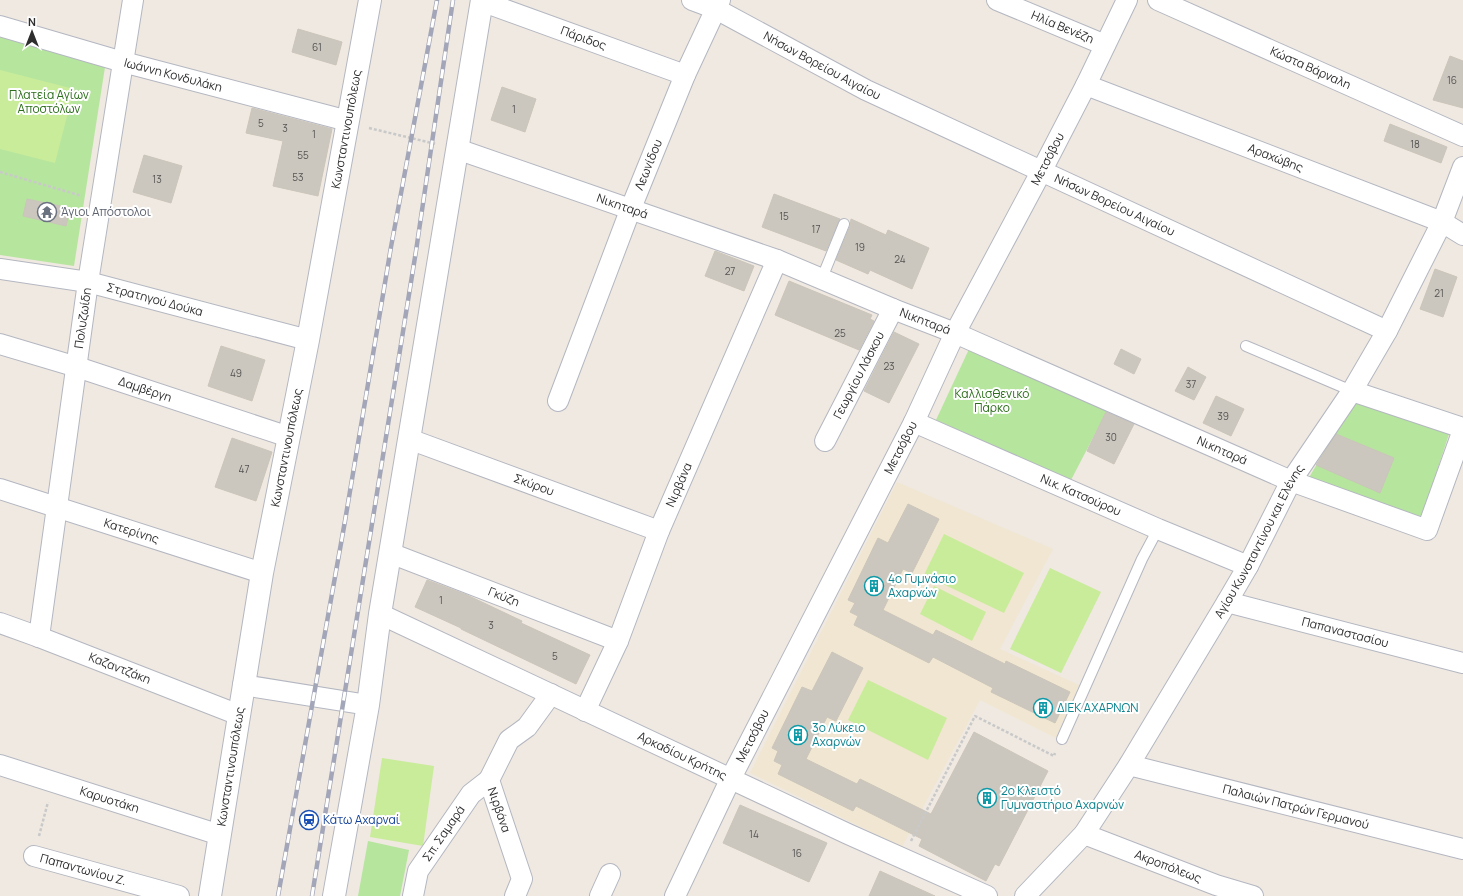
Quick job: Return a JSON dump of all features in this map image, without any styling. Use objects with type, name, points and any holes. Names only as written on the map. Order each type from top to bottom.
[{"type":"street","name":"Πολυζωίδη","points":[[39,637],[88,282],[133,0]]},
{"type":"street","name":"Κωνσταντινουπόλεως","points":[[210,896],[238,714],[262,573],[308,340],[370,0]]},
{"type":"street","name":"Νήσων Βορείου Αιγαίου","points":[[692,0],[718,5],[866,90],[1387,331]]},
{"type":"street","name":"Ηλία Βενέζη","points":[[997,0],[1105,45]]},
{"type":"street","name":"Μετσόβου","points":[[675,896],[731,778],[914,422],[955,333],[1086,85],[1127,0]]},
{"type":"street","name":"Κώστα Βάρναλη","points":[[1158,0],[1463,136]]},
{"type":"street","name":"Πάριδος","points":[[482,1],[685,75]]},
{"type":"street","points":[[334,896],[368,705],[380,614],[482,1]]},
{"type":"street","name":"Λεωνίδου","points":[[558,401],[631,208],[685,75],[718,5]]},
{"type":"street","name":"Ιωάννη Κονδυλάκη","points":[[0,26],[123,62],[348,121]]},
{"type":"street","name":"Αραχώβης","points":[[1086,85],[1442,222],[1463,235]]},
{"type":"street","name":"Νικηταρά","points":[[457,149],[631,208],[777,260],[893,309],[955,333],[1291,481],[1427,530],[1457,468],[1463,429],[1352,391]]},
{"type":"street","name":"Αγίου Κωνσταντίνου και Ελένης","points":[[1025,896],[1084,834],[1129,765],[1227,602],[1248,566],[1291,481],[1352,391],[1387,331],[1442,222],[1463,167]]},
{"type":"street","name":"Νιρβάνα","points":[[585,711],[618,640],[659,531],[777,260]]},
{"type":"street","name":"Στρατηγού Δούκα","points":[[0,269],[88,282],[308,340]]},
{"type":"street","name":"Γεωργίου Λάσκου","points":[[825,441],[893,309]]},
{"type":"street","name":"Δαμβέργη","points":[[0,344],[77,367],[289,437]]},
{"type":"street","name":"Νικ. Κατσούρου","points":[[914,422],[1158,529],[1248,566]]},
{"type":"street","name":"Σκύρου","points":[[409,439],[659,531]]},
{"type":"street","name":"Κατερίνης","points":[[0,489],[262,573]]},
{"type":"street","name":"Γκύζη","points":[[390,553],[618,640]]},
{"type":"street","name":"Παπαναστασίου","points":[[1227,602],[1463,663]]},
{"type":"street","name":"Αρκαδίου Κρήτης","points":[[380,614],[848,834],[986,896]]},
{"type":"street","name":"Καζαντζάκη","points":[[0,624],[39,637],[238,714]]},
{"type":"street","points":[[243,685],[368,705]]},
{"type":"street","name":"Νιρβάνα","points":[[515,896],[522,879],[489,780],[509,740],[527,727],[551,694]]},
{"type":"street","name":"Καρυοτάκη","points":[[0,765],[220,835]]},
{"type":"street","name":"Παλαιών Πατρών Γερμανού","points":[[1129,765],[1463,849]]},
{"type":"street","name":"Σπ. Σαμαρά","points":[[413,896],[418,871],[471,794],[489,780]]},
{"type":"street","name":"Ακροπόλεως","points":[[1084,834],[1216,885],[1253,896]]},
{"type":"street","name":"Παπαντωνίου Ζ.","points":[[34,856],[179,896]]},
{"type":"street","points":[[600,896],[610,874]]},
{"type":"lane","points":[[822,278],[844,224]]},
{"type":"lane","points":[[1246,346],[1352,391]]},
{"type":"lane","points":[[1062,739],[1142,560],[1158,529]]},
{"type":"path","points":[[348,121],[368,128],[457,149]]},
{"type":"path","points":[[0,172],[84,197]]},
{"type":"path","points":[[903,858],[975,716],[1054,756],[1062,739]]},
{"type":"path","points":[[34,856],[53,782]]},
{"type":"shaded area","points":[[897,482],[1053,549],[1000,649],[1079,685],[1056,738],[980,700],[902,847],[750,773]]},
{"type":"green space","name":"Πλατεία Αγίων Αποστόλων","points":[[0,37],[105,67],[74,266],[0,255]]},
{"type":"green space","points":[[0,70],[74,89],[55,163],[0,149]]},
{"type":"green space","name":"Καλλισθενικό Πάρκο","points":[[970,347],[1108,409],[1071,480],[936,420]]},
{"type":"green space","points":[[1355,400],[1450,431],[1417,532],[1301,491]]},
{"type":"green space","points":[[944,534],[1024,573],[1004,613],[924,575]]},
{"type":"green space","points":[[1050,568],[1101,592],[1061,673],[1010,649]]},
{"type":"green space","points":[[934,586],[986,612],[972,641],[920,614]]},
{"type":"green space","points":[[868,680],[947,718],[928,760],[848,720]]},
{"type":"green space","points":[[382,758],[434,766],[423,846],[370,837]]},
{"type":"green space","points":[[368,841],[409,850],[400,896],[358,896]]},
{"type":"building","points":[[298,29],[342,42],[336,65],[292,52]]},
{"type":"building","points":[[1450,56],[1463,61],[1463,108],[1433,100]]},
{"type":"building","points":[[502,87],[536,99],[525,132],[491,120]]},
{"type":"building","points":[[252,108],[332,129],[318,196],[273,186],[283,141],[246,133]]},
{"type":"building","points":[[1390,124],[1447,147],[1441,163],[1384,141]]},
{"type":"building","points":[[144,155],[182,166],[171,203],[133,192]]},
{"type":"building","points":[[774,194],[840,219],[826,251],[762,227]]},
{"type":"building","name":"Άγιοι Απόστολοι","points":[[27,199],[70,208],[66,226],[23,216]]},
{"type":"building","points":[[851,219],[886,235],[888,230],[929,248],[912,289],[870,270],[868,274],[836,260],[850,226]]},
{"type":"building","points":[[715,251],[754,266],[744,291],[705,276]]},
{"type":"building","points":[[1435,269],[1457,277],[1443,317],[1420,309]]},
{"type":"building","points":[[789,281],[872,315],[870,319],[874,321],[859,350],[775,315]]},
{"type":"building","points":[[894,332],[919,344],[889,403],[864,391]]},
{"type":"building","points":[[221,346],[265,360],[252,401],[208,386]]},
{"type":"building","points":[[1121,349],[1141,359],[1134,374],[1114,364]]},
{"type":"building","points":[[1188,367],[1206,377],[1194,400],[1175,391]]},
{"type":"building","points":[[1216,396],[1244,409],[1231,436],[1203,423]]},
{"type":"building","points":[[1106,412],[1134,424],[1114,464],[1087,451]]},
{"type":"building","points":[[1336,434],[1394,458],[1380,493],[1316,465]]},
{"type":"building","points":[[232,438],[272,452],[256,501],[215,487]]},
{"type":"building","name":"4ο Γυμνάσιο Αχαρνών","points":[[908,504],[939,519],[912,573],[903,569],[883,610],[933,635],[936,630],[1005,664],[1006,661],[1070,692],[1055,723],[991,692],[993,688],[933,657],[929,663],[854,625],[858,616],[850,612],[855,603],[848,600],[878,538],[888,543]]},
{"type":"building","points":[[427,580],[467,595],[522,621],[521,623],[590,655],[576,684],[415,607]]},
{"type":"building","points":[[832,652],[863,668],[836,721],[827,717],[806,759],[857,784],[860,779],[931,814],[974,732],[1048,771],[999,866],[995,864],[986,881],[919,846],[922,839],[856,806],[853,811],[778,774],[782,765],[774,761],[778,751],[772,748],[802,687],[812,691]]},
{"type":"building","points":[[740,805],[827,843],[809,882],[723,843]]},
{"type":"building","points":[[880,871],[935,896],[869,896]]},
{"type":"railway","points":[[278,896],[345,521],[391,247],[437,0]]},
{"type":"railway","points":[[312,896],[416,251],[453,0]]},
{"type":"place","name":"Άγιοι Απόστολοι","points":[[47,212]]},
{"type":"place","name":"4ο Γυμνάσιο Αχαρνών","points":[[874,586]]},
{"type":"place","name":"ΔΙΕΚ ΑΧΑΡΝΩΝ","points":[[1043,708]]},
{"type":"place","name":"3ο Λύκειο Αχαρνών","points":[[798,735]]},
{"type":"place","name":"2ο Κλειστό Γυμναστήριο Αχαρνών","points":[[987,798]]},
{"type":"place","name":"Κάτω Αχαρναί","points":[[309,820]]}]
